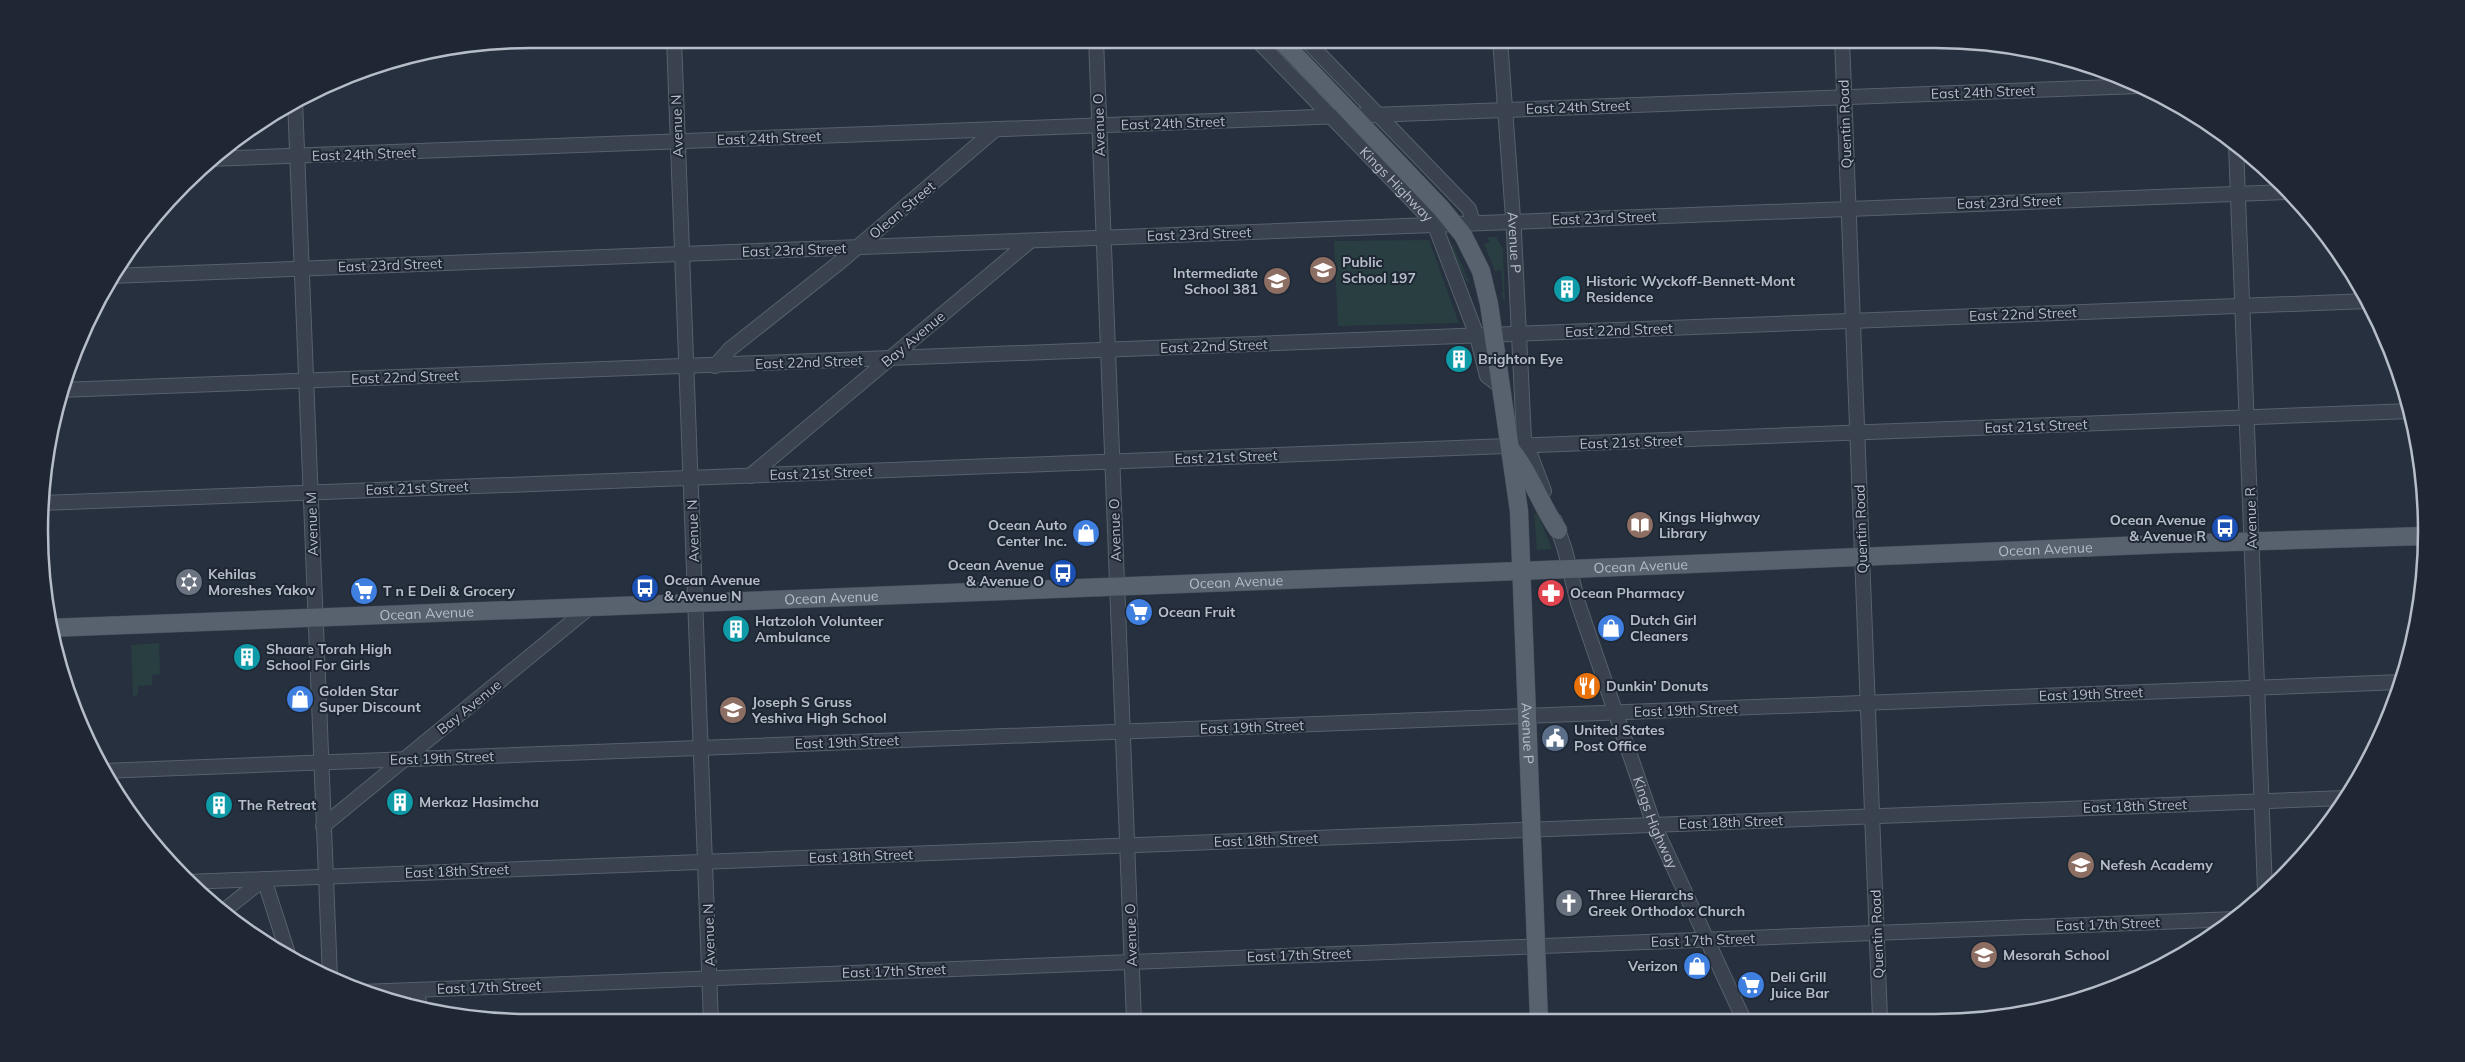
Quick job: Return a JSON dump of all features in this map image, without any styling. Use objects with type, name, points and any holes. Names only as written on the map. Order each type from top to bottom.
[{"type":"main road","name":"Kings Highway","points":[[1289,48],[1462,234],[1481,271],[1485,336],[1500,386],[1508,446]]},
{"type":"main road","points":[[1508,446],[1521,462],[1544,509],[1558,530]]},
{"type":"main road","name":"Avenue P","points":[[1508,446],[1519,511],[1539,1014]]},
{"type":"main road","name":"Ocean Avenue","points":[[58,628],[2418,536]]},
{"type":"street","name":"Avenue N","points":[[674,48],[711,1014]]},
{"type":"street","name":"Avenue O","points":[[1096,48],[1134,1014]]},
{"type":"street","name":"Kings Highway","points":[[1265,48],[1434,223],[1485,336]]},
{"type":"street","points":[[1314,48],[1469,209],[1473,222]]},
{"type":"street","name":"Avenue P","points":[[1501,48],[1513,221],[1524,436],[1527,446]]},
{"type":"street","name":"Quentin Road","points":[[1842,48],[1880,1014]]},
{"type":"street","name":"East 24th Street","points":[[222,159],[2125,87]]},
{"type":"street","name":"Avenue M","points":[[296,108],[330,971]]},
{"type":"street","name":"Olean Street","points":[[715,366],[730,349],[856,248],[996,129]]},
{"type":"street","name":"Avenue R","points":[[2236,154],[2265,884]]},
{"type":"street","name":"East 23rd Street","points":[[120,276],[856,248],[1434,223],[2279,192]]},
{"type":"street","name":"Bay Avenue","points":[[750,476],[1030,241]]},
{"type":"street","name":"East 22nd Street","points":[[69,390],[2360,301]]},
{"type":"street","name":"East 21st Street","points":[[49,503],[2402,411]]},
{"type":"street","name":"Kings Highway","points":[[1527,446],[1558,530],[1576,596],[1654,825],[1741,1014]]},
{"type":"street","name":"Bay Avenue","points":[[323,826],[590,607]]},
{"type":"street","name":"East 19th Street","points":[[111,771],[2393,682]]},
{"type":"street","name":"East 18th Street","points":[[198,882],[2337,798]]},
{"type":"street","points":[[228,908],[264,879],[286,948]]},
{"type":"street","name":"East 17th Street","points":[[383,991],[2222,920]]},
{"type":"street","points":[[416,990],[418,1001]]},
{"type":"green space","points":[[1487,237],[1496,237],[1503,249],[1505,304],[1501,293],[1503,292],[1501,270],[1495,271],[1484,244],[1490,242]]},
{"type":"green space","points":[[1429,240],[1459,323],[1338,326],[1334,241]]},
{"type":"green space","points":[[1453,245],[1470,283],[1466,281],[1451,247]]},
{"type":"green space","points":[[1534,514],[1538,514],[1552,549],[1537,550]]},
{"type":"green space","points":[[159,643],[160,674],[152,675],[152,685],[138,686],[138,695],[133,696],[131,645]]},
{"type":"place","name":"Public School 197","points":[[1323,270]]},
{"type":"place","name":"Intermediate School 381","points":[[1277,281]]},
{"type":"place","name":"Historic Wyckoff-Bennett-Mont Residence","points":[[1567,289]]},
{"type":"place","name":"Brighton Eye","points":[[1459,359]]},
{"type":"place","name":"Kings Highway Library","points":[[1640,525]]},
{"type":"place","name":"Ocean Avenue & Avenue R","points":[[2225,528]]},
{"type":"place","name":"Ocean Auto Center Inc.","points":[[1086,533]]},
{"type":"place","name":"Ocean Avenue & Avenue O","points":[[1063,573]]},
{"type":"place","name":"Kehilas Moreshes Yakov","points":[[189,582]]},
{"type":"place","name":"Ocean Avenue & Avenue N","points":[[645,588]]},
{"type":"place","name":"T n E Deli & Grocery","points":[[364,591]]},
{"type":"place","name":"Ocean Pharmacy","points":[[1551,593]]},
{"type":"place","name":"Ocean Fruit","points":[[1139,612]]},
{"type":"place","name":"Dutch Girl Cleaners","points":[[1611,628]]},
{"type":"place","name":"Hatzoloh Volunteer Ambulance","points":[[736,629]]},
{"type":"place","name":"Shaare Torah High School For Girls","points":[[247,657]]},
{"type":"place","name":"Dunkin' Donuts","points":[[1587,686]]},
{"type":"place","name":"Golden Star Super Discount","points":[[300,699]]},
{"type":"place","name":"Joseph S Gruss Yeshiva High School","points":[[733,710]]},
{"type":"place","name":"United States Post Office","points":[[1555,738]]},
{"type":"place","name":"Merkaz Hasimcha","points":[[400,802]]},
{"type":"place","name":"The Retreat","points":[[219,805]]},
{"type":"place","name":"Nefesh Academy","points":[[2081,865]]},
{"type":"place","name":"Three Hierarchs Greek Orthodox Church","points":[[1569,903]]},
{"type":"place","name":"Mesorah School","points":[[1984,955]]},
{"type":"place","name":"Verizon","points":[[1697,966]]},
{"type":"place","name":"Deli Grill Juice Bar","points":[[1751,985]]}]
